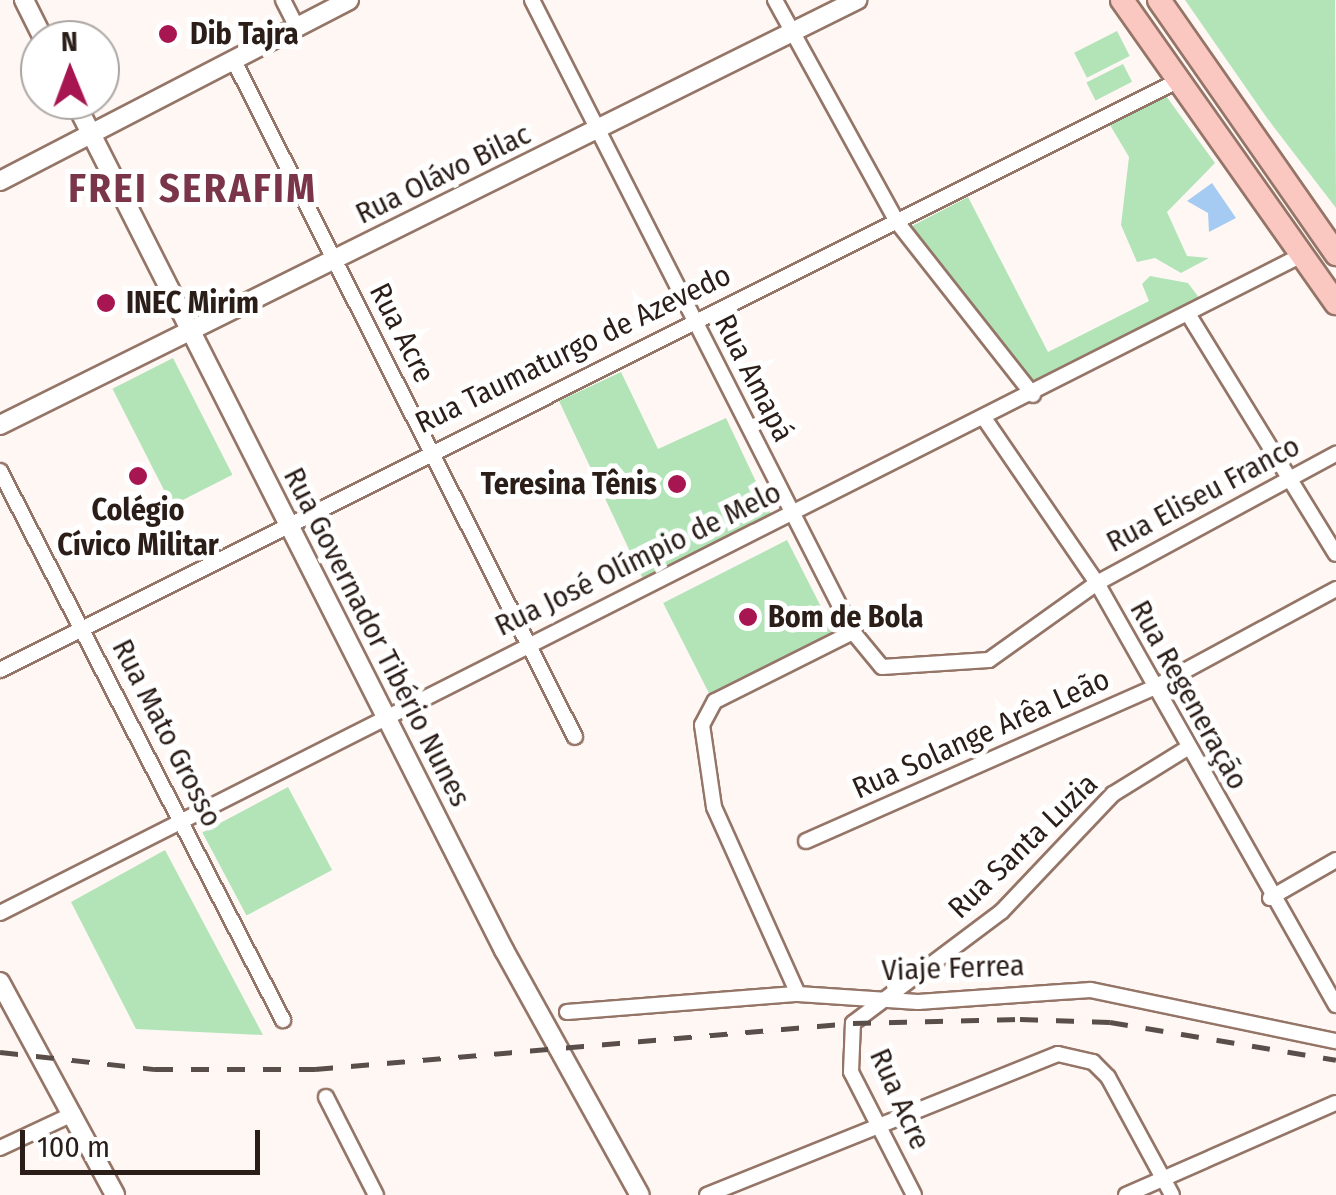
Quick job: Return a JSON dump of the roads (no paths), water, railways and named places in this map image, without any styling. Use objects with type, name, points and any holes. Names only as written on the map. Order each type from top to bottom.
[{"type":"main road","points":[[1122,0],[1248,188],[1336,303]]},
{"type":"main road","points":[[1158,0],[1273,170],[1336,254]]},
{"type":"main road","points":[[1248,188],[1273,170]]},
{"type":"street","points":[[283,0],[296,26]]},
{"type":"street","points":[[0,181],[349,0]]},
{"type":"street","name":"Rua Amapá","points":[[532,0],[853,632],[882,667],[989,660],[1096,583]]},
{"type":"street","points":[[775,0],[896,222],[1033,395]]},
{"type":"street","name":"Rua Olávo Bilac","points":[[0,426],[857,0]]},
{"type":"street","name":"Rua Acre","points":[[234,61],[575,737]]},
{"type":"street","name":"Rua Taumaturgo de Azevedo","points":[[0,670],[286,520],[1174,82]]},
{"type":"street","name":"Rua Governador Tibério Nunes","points":[[84,120],[387,711],[504,950],[640,1195]]},
{"type":"street","name":"Rua José Olímpio de Melo","points":[[0,913],[387,711],[794,516],[1190,317],[1300,256]]},
{"type":"street","points":[[1190,317],[1296,476],[1336,554]]},
{"type":"street","name":"Rua Regeneração","points":[[984,418],[1096,583],[1270,898],[1336,1005]]},
{"type":"street","name":"Rua Eliseu Franco","points":[[1096,583],[1336,454]]},
{"type":"street","name":"Rua Mato Grosso","points":[[0,471],[283,1020]]},
{"type":"street","name":"Rua Solange Arêa Leão","points":[[806,841],[1153,688],[1336,589]]},
{"type":"street","points":[[798,994],[714,807],[704,710],[853,632]]},
{"type":"street","name":"Rua Santa Luzia","points":[[853,1023],[1002,912],[1113,794],[1186,750]]},
{"type":"street","points":[[1270,898],[1336,860]]},
{"type":"street","points":[[0,982],[114,1195]]},
{"type":"street","name":"Viaje Ferrea","points":[[567,1012],[798,994],[882,999],[1090,990],[1336,1041]]},
{"type":"street","name":"Rua Acre","points":[[853,1023],[847,1059],[914,1195]]},
{"type":"street","points":[[708,1195],[1034,1062],[1077,1056],[1108,1078],[1172,1195]]},
{"type":"street","points":[[326,1097],[376,1195]]},
{"type":"street","points":[[1126,1195],[1336,1103]]},
{"type":"street","points":[[0,1148],[73,1114]]},
{"type":"water","points":[[1212,183],[1236,218],[1209,232],[1208,213],[1187,201]]},
{"type":"railway","points":[[0,1052],[155,1069],[315,1069],[853,1023],[1020,1019],[1110,1022],[1336,1060]]},
{"type":"place","name":"Dib Tajra","points":[[168,34]]},
{"type":"place","name":"INEC Mirim","points":[[106,303]]},
{"type":"place","name":"Colégio Cívico Militar","points":[[138,476]]},
{"type":"place","name":"Teresina Tênis","points":[[677,484]]},
{"type":"place","name":"Bom de Bola","points":[[748,617]]},
{"type":"district","name":"FREI SERAFIM","points":[[193,189]]}]
